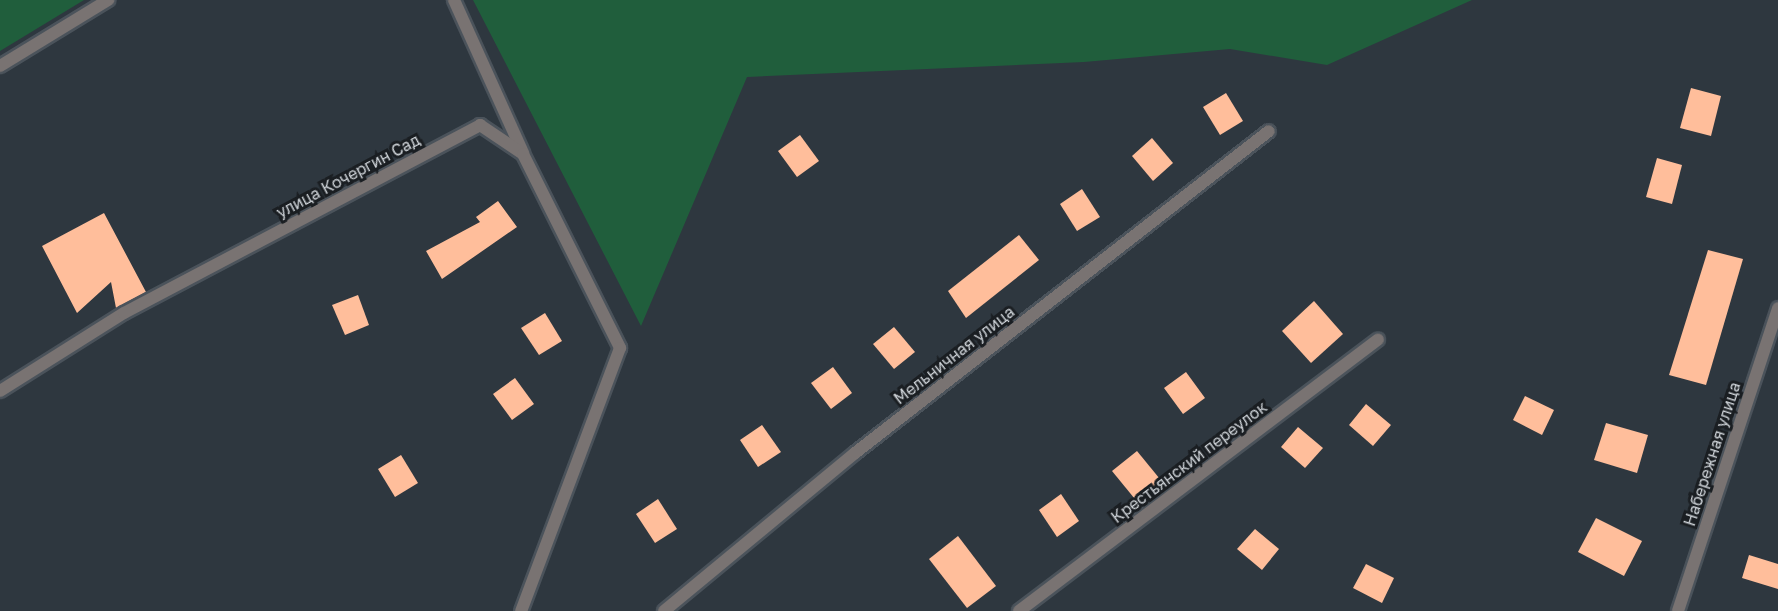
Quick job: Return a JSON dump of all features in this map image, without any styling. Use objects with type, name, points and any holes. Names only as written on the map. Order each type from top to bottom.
[{"type":"street","points":[[0,66],[108,0]]},
{"type":"street","points":[[454,0],[523,154]]},
{"type":"street","name":"улица Кочергин Сад","points":[[0,391],[124,314],[480,125],[523,154],[620,348],[521,611]]},
{"type":"street","name":"Мельничная улица","points":[[664,611],[855,453],[1269,131]]},
{"type":"street","name":"Набережная улица","points":[[1678,611],[1778,308]]},
{"type":"street","name":"Крестьянский переулок","points":[[1019,611],[1378,339]]},
{"type":"green space","points":[[0,0],[84,0],[0,51]]},
{"type":"green space","points":[[473,0],[1472,0],[1327,65],[1230,49],[1084,62],[747,77],[641,326]]},
{"type":"building","points":[[1691,88],[1721,96],[1711,136],[1680,128]]},
{"type":"building","points":[[1226,93],[1243,121],[1220,135],[1203,107]]},
{"type":"building","points":[[800,135],[819,161],[797,177],[778,151]]},
{"type":"building","points":[[1152,138],[1173,163],[1153,181],[1132,156]]},
{"type":"building","points":[[1657,158],[1682,165],[1672,204],[1646,197]]},
{"type":"building","points":[[1082,189],[1100,217],[1077,231],[1060,204]]},
{"type":"building","points":[[498,201],[517,227],[442,279],[426,251],[480,222],[476,217]]},
{"type":"building","points":[[104,213],[146,292],[116,308],[111,282],[77,313],[42,246]]},
{"type":"building","points":[[1019,235],[1039,260],[966,318],[948,291]]},
{"type":"building","points":[[1708,250],[1743,259],[1706,385],[1669,375]]},
{"type":"building","points":[[358,295],[369,325],[345,335],[332,305]]},
{"type":"building","points":[[1314,301],[1343,334],[1311,363],[1282,331]]},
{"type":"building","points":[[545,313],[562,341],[539,355],[521,328]]},
{"type":"building","points":[[894,327],[915,352],[894,369],[873,344]]},
{"type":"building","points":[[833,367],[852,393],[831,409],[811,383]]},
{"type":"building","points":[[1186,372],[1205,398],[1183,414],[1164,388]]},
{"type":"building","points":[[515,378],[534,404],[512,420],[493,394]]},
{"type":"building","points":[[1525,396],[1554,410],[1542,435],[1513,420]]},
{"type":"building","points":[[1366,404],[1391,425],[1373,446],[1349,425]]},
{"type":"building","points":[[1606,423],[1648,435],[1637,473],[1594,460]]},
{"type":"building","points":[[762,425],[781,452],[758,467],[740,440]]},
{"type":"building","points":[[1298,427],[1323,448],[1305,468],[1281,447]]},
{"type":"building","points":[[1137,451],[1164,484],[1139,504],[1112,471]]},
{"type":"building","points":[[401,455],[418,483],[395,497],[378,469]]},
{"type":"building","points":[[1061,494],[1079,521],[1057,537],[1039,510]]},
{"type":"building","points":[[658,499],[677,529],[655,543],[636,514]]},
{"type":"building","points":[[1596,518],[1642,541],[1624,576],[1578,552]]},
{"type":"building","points":[[1255,529],[1279,549],[1262,570],[1237,549]]},
{"type":"building","points":[[958,536],[996,586],[967,608],[929,559]]},
{"type":"building","points":[[1749,555],[1778,564],[1778,589],[1742,578]]},
{"type":"building","points":[[1366,564],[1394,578],[1382,603],[1353,588]]}]
